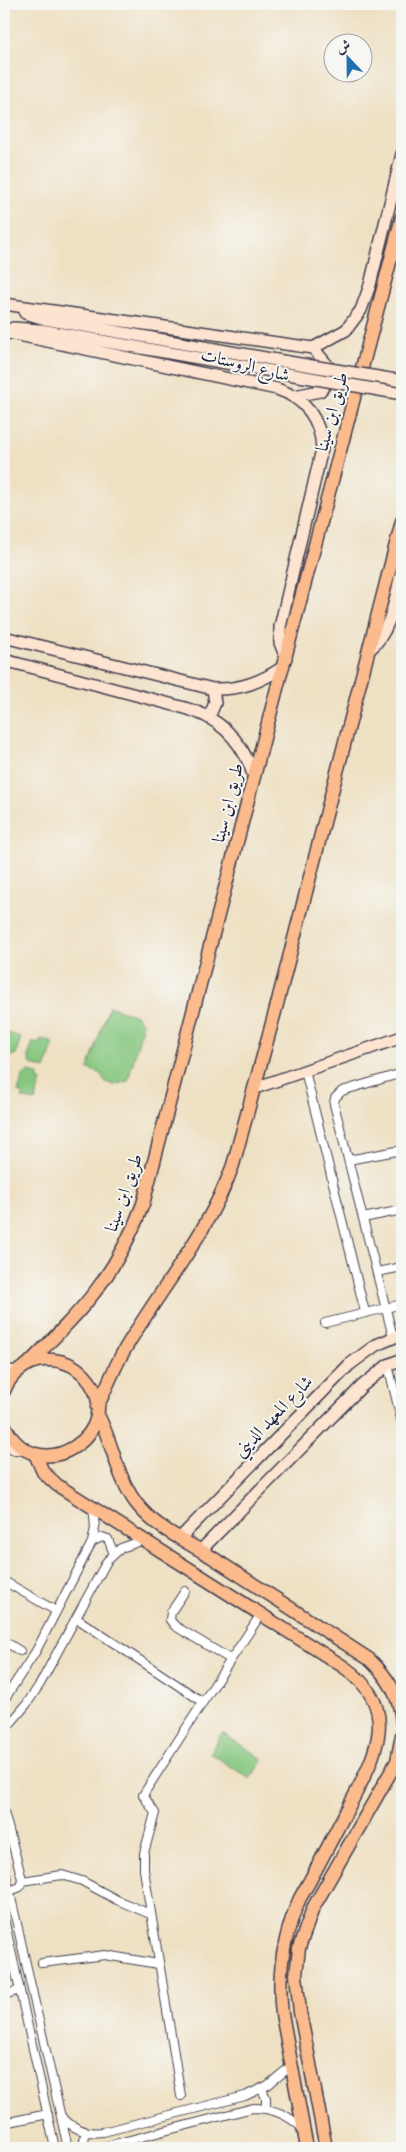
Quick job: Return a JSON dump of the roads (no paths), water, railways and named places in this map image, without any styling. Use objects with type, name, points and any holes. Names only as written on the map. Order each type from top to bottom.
[{"type":"main road","points":[[294,396],[320,391],[329,380],[328,366],[313,348],[346,330],[361,310],[370,285],[402,154]]},
{"type":"main road","name":"طريق ابن سينا","points":[[4,1391],[10,1379],[91,1299],[115,1265],[135,1226],[152,1175],[254,777],[402,217]]},
{"type":"main road","points":[[4,305],[44,319],[402,382]]},
{"type":"main road","name":"شارع الروستات","points":[[4,305],[313,348]]},
{"type":"main road","points":[[4,330],[40,330],[402,394]]},
{"type":"main road","name":"شارع الروستات","points":[[4,330],[277,389],[294,396],[310,410],[322,439],[322,449],[280,627],[280,643],[285,663]]},
{"type":"main road","points":[[4,1424],[14,1441],[35,1454],[59,1455],[76,1447],[89,1435],[97,1410],[125,1349],[219,1198],[233,1165],[255,1088],[402,521]]},
{"type":"main road","points":[[369,650],[380,639],[386,629],[402,570]]},
{"type":"main road","points":[[4,637],[213,689],[250,685],[285,663]]},
{"type":"main road","points":[[4,660],[185,708],[209,717],[222,725],[238,742],[250,762],[254,777]]},
{"type":"main road","points":[[209,717],[215,703],[213,689]]},
{"type":"main road","points":[[255,1088],[402,1037]]},
{"type":"main road","name":"شارع المعهد الديني","points":[[180,1538],[349,1365],[376,1345],[398,1336]]},
{"type":"main road","points":[[201,1550],[362,1386],[388,1365],[402,1358]]},
{"type":"main road","points":[[4,1372],[22,1368],[40,1360],[68,1363],[80,1370],[96,1394],[97,1410],[105,1428],[120,1476],[148,1516],[369,1659],[390,1683],[397,1698],[402,1723]]},
{"type":"main road","points":[[4,1446],[16,1449],[23,1448]]},
{"type":"main road","points":[[35,1454],[43,1472],[49,1479],[356,1675],[373,1698],[378,1711],[380,1726],[376,1754],[300,1898],[286,1935],[281,1964],[280,1994],[292,2072],[307,2148]]},
{"type":"main road","points":[[326,2148],[297,1989],[297,1961],[303,1934],[313,1908],[396,1761],[402,1735]]},
{"type":"main road","points":[[292,2072],[311,2074]]},
{"type":"street","points":[[305,1071],[365,1312]]},
{"type":"street","points":[[398,1336],[385,1308],[334,1111],[335,1098],[342,1091],[402,1072]]},
{"type":"street","points":[[348,1160],[402,1150]]},
{"type":"street","points":[[363,1218],[402,1210]]},
{"type":"street","points":[[377,1272],[402,1267]]},
{"type":"street","points":[[325,1323],[402,1304]]},
{"type":"street","points":[[388,1365],[402,1423]]},
{"type":"street","points":[[4,1700],[36,1651],[92,1542],[95,1528],[93,1506]]},
{"type":"street","points":[[92,1542],[102,1538],[108,1539],[114,1554]]},
{"type":"street","points":[[4,1731],[26,1705],[40,1684],[101,1569],[114,1554],[128,1544],[144,1540]]},
{"type":"street","points":[[4,1581],[56,1611]]},
{"type":"street","points":[[185,1591],[171,1612],[170,1620],[175,1626],[230,1659]]},
{"type":"street","points":[[180,2096],[150,1914],[144,1853],[155,1814],[143,1795],[261,1614]]},
{"type":"street","points":[[76,1618],[203,1702]]},
{"type":"street","points":[[4,1641],[20,1651]]},
{"type":"street","points":[[4,1812],[22,1881],[20,1887],[10,1891]]},
{"type":"street","points":[[4,1845],[12,1842]]},
{"type":"street","points":[[4,1867],[68,2148]]},
{"type":"street","points":[[22,1881],[62,1875],[82,1881],[117,1900],[150,1914]]},
{"type":"street","points":[[4,1919],[55,2148]]},
{"type":"street","points":[[42,1963],[106,1955],[158,1964]]},
{"type":"street","points":[[17,1975],[28,1972]]},
{"type":"street","points":[[4,1995],[20,1990]]},
{"type":"street","points":[[61,2116],[70,2125],[86,2132],[104,2132],[245,2096],[292,2072]]},
{"type":"street","points":[[262,2089],[266,2098],[266,2109]]},
{"type":"street","points":[[99,2148],[243,2110],[266,2109],[289,2117],[303,2129]]},
{"type":"street","points":[[4,2122],[48,2114]]},
{"type":"street","points":[[85,2148],[86,2132]]}]
